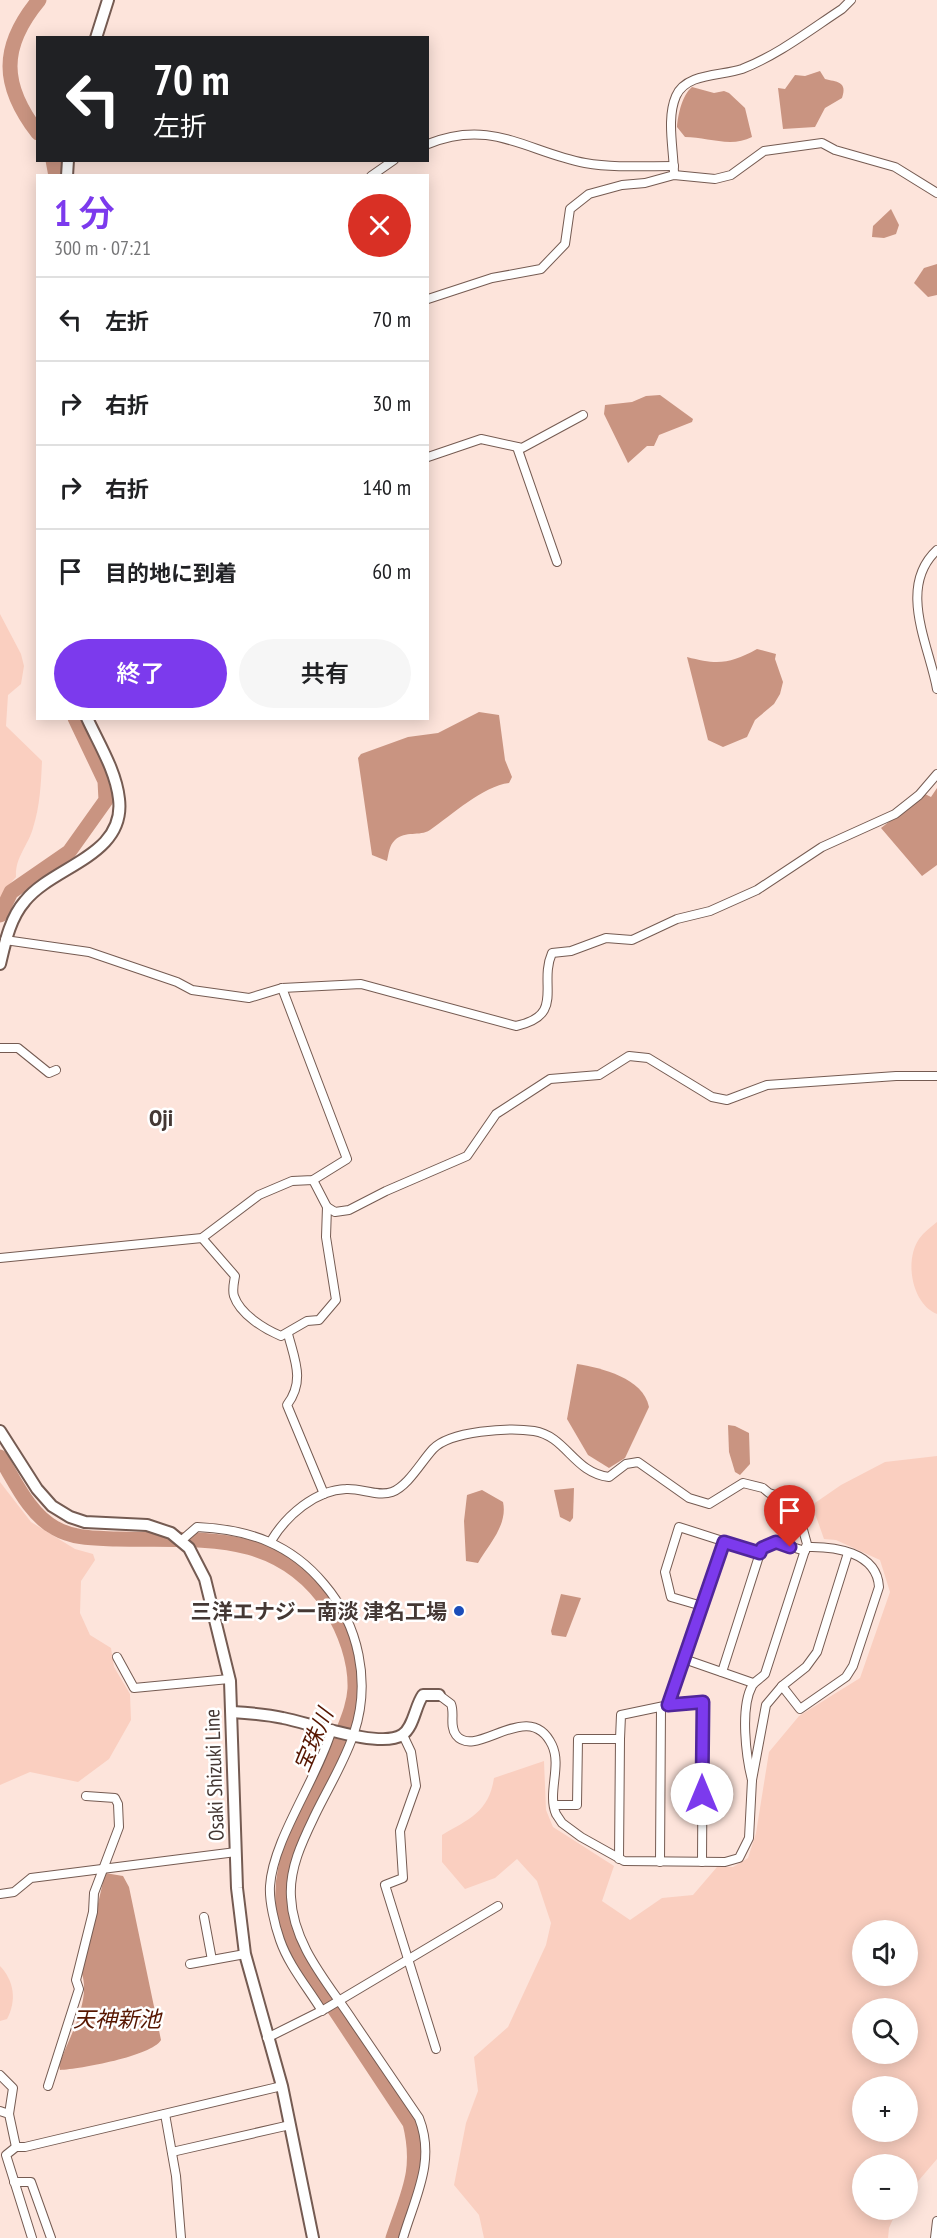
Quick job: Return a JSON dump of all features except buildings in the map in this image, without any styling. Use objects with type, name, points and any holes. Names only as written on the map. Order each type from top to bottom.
[{"type":"main road","points":[[97,36],[108,0]]},
{"type":"main road","points":[[0,964],[5,940],[24,901],[36,890],[101,846],[116,822],[119,799],[114,778],[88,720]]},
{"type":"main road","points":[[0,1431],[37,1489],[52,1506],[70,1517],[85,1522],[147,1525],[187,1540]]},
{"type":"main road","name":"Osaki Shizuki Line","points":[[187,1540],[205,1579],[229,1678],[238,1897],[245,1954],[282,2086],[313,2238]]},
{"type":"main road","points":[[232,1712],[269,1715],[352,1734],[391,1739],[403,1735],[423,1695],[439,1695]]},
{"type":"street","points":[[674,170],[671,119],[676,96],[688,81],[742,69],[772,54],[842,9],[851,0]]},
{"type":"street","points":[[429,144],[457,136],[499,137],[585,163],[674,170],[715,179],[731,175],[764,151],[822,143],[895,167],[937,193]]},
{"type":"street","points":[[374,174],[391,162]]},
{"type":"street","points":[[429,298],[492,278],[541,269],[565,244],[570,208],[589,194],[674,170]]},
{"type":"street","points":[[429,457],[481,438],[522,448],[583,415]]},
{"type":"street","points":[[517,447],[557,562]]},
{"type":"street","points":[[937,550],[929,557],[919,575],[918,590],[922,629],[937,688]]},
{"type":"street","points":[[5,940],[89,952],[177,982],[192,990],[249,998],[282,988],[374,985],[468,1011],[491,1021],[516,1026],[539,1017],[548,1003],[547,965],[552,953],[571,951],[606,938],[632,940],[677,919],[710,911],[757,890],[822,847],[895,814],[919,795],[937,774]]},
{"type":"street","points":[[0,1258],[202,1238],[259,1195],[292,1181],[313,1180],[346,1159],[282,988]]},
{"type":"street","points":[[0,1048],[18,1048],[49,1073],[56,1070]]},
{"type":"street","points":[[327,1207],[335,1212],[349,1210],[386,1191],[467,1156],[496,1114],[550,1079],[598,1075],[629,1056],[648,1058],[712,1097],[727,1100],[767,1085],[935,1076],[937,1068]]},
{"type":"street","points":[[202,1238],[235,1276],[234,1294],[243,1311],[271,1332],[281,1336],[308,1321],[320,1320],[336,1300],[326,1237],[327,1207],[313,1180]]},
{"type":"street","points":[[288,1334],[297,1372],[298,1391],[287,1406],[324,1494]]},
{"type":"street","points":[[271,1541],[282,1523],[324,1494],[346,1489],[390,1492],[399,1488],[435,1447],[447,1441],[508,1428],[547,1436],[584,1469],[596,1476],[609,1477],[626,1464],[638,1462],[689,1498],[709,1504],[743,1483],[763,1488],[769,1493],[790,1500],[797,1508],[805,1549],[765,1674],[753,1683],[684,1659]]},
{"type":"street","points":[[187,1540],[196,1527],[225,1528],[271,1541],[313,1571],[329,1590],[346,1616],[357,1645],[361,1703],[352,1734],[305,1836],[292,1872],[291,1897],[296,1928],[313,1964],[419,2118],[425,2133],[426,2166],[403,2238]]},
{"type":"street","points":[[702,1606],[671,1597],[665,1572],[679,1527],[760,1553]]},
{"type":"street","points":[[660,1862],[664,1706],[684,1659],[724,1542]]},
{"type":"street","points":[[723,1672],[762,1548],[776,1542],[805,1549],[828,1546],[867,1560],[878,1576],[879,1587],[853,1666],[846,1677],[800,1709],[782,1686]]},
{"type":"street","points":[[439,1695],[451,1704],[453,1730],[463,1741],[473,1742],[519,1726],[537,1729],[547,1738],[554,1756],[554,1805],[562,1823],[619,1859],[660,1862],[732,1861],[744,1852],[752,1820],[752,1780],[766,1705],[782,1686],[806,1667],[817,1652],[848,1553]]},
{"type":"street","points":[[117,1657],[134,1688],[229,1678]]},
{"type":"street","points":[[752,1780],[746,1760],[746,1702],[753,1683]]},
{"type":"street","points":[[619,1859],[621,1715],[664,1706],[703,1702],[702,1862]]},
{"type":"street","points":[[324,2010],[288,1958],[279,1939],[270,1888],[275,1859],[333,1730]]},
{"type":"street","points":[[403,1735],[411,1752],[415,1790],[400,1831],[403,1878],[385,1885],[436,2049]]},
{"type":"street","points":[[554,1805],[577,1805],[579,1739],[620,1739]]},
{"type":"street","points":[[305,1794],[326,1792]]},
{"type":"street","points":[[48,2086],[79,1989],[76,1980],[93,1912],[94,1893],[119,1827],[118,1803],[115,1798],[86,1796]]},
{"type":"street","points":[[0,1894],[14,1892],[31,1878],[236,1852]]},
{"type":"street","points":[[267,2038],[324,2010],[498,1906]]},
{"type":"street","points":[[204,1917],[212,1960]]},
{"type":"street","points":[[190,1964],[245,1954]]},
{"type":"street","points":[[0,2075],[13,2088],[9,2115],[16,2147]]},
{"type":"street","points":[[32,2238],[14,2182],[3,2157],[16,2147],[282,2086]]},
{"type":"street","points":[[0,2111],[9,2115]]},
{"type":"street","points":[[165,2114],[172,2152],[181,2238]]},
{"type":"street","points":[[172,2152],[290,2124]]},
{"type":"street","points":[[14,2182],[31,2182],[51,2238]]},
{"type":"street","points":[[935,2238],[937,2221]]},
{"type":"shaded area","points":[[0,614],[21,654],[24,666],[21,684],[8,695],[6,726],[42,761],[39,803],[33,828],[20,857],[16,877],[4,890],[0,900]]},
{"type":"shaded area","points":[[937,1222],[937,1314],[928,1309],[916,1292],[912,1259],[919,1239]]},
{"type":"shaded area","points":[[937,1456],[937,2159],[918,2181],[918,2154],[852,2154],[852,2220],[893,2220],[888,2238],[484,2238],[479,2215],[454,2185],[466,2123],[478,2091],[474,2057],[508,2027],[546,1945],[551,1923],[537,1881],[517,1859],[495,1878],[465,1889],[442,1862],[442,1835],[469,1819],[482,1807],[488,1799],[494,1778],[544,1761],[546,1810],[553,1827],[614,1866],[602,1901],[630,1920],[662,1898],[693,1895],[717,1867],[733,1867],[748,1858],[756,1833],[769,1752],[799,1716],[860,1678],[890,1592],[880,1560],[836,1540],[824,1539],[812,1505],[841,1485],[885,1462]]},
{"type":"shaded area","points":[[0,1482],[31,1522],[75,1549],[93,1554],[95,1560],[81,1581],[80,1613],[90,1635],[111,1648],[114,1667],[130,1694],[131,1720],[109,1759],[78,1782],[30,1772],[0,1785]]},
{"type":"shaded area","points":[[0,1966],[11,1984],[13,1998],[7,2019],[0,2021]]},
{"type":"water","points":[[820,71],[825,79],[842,85],[842,98],[825,108],[815,127],[783,129],[778,88],[785,89],[795,75],[805,76]]},
{"type":"water","points":[[692,87],[714,93],[724,91],[729,93],[745,108],[752,137],[727,142],[685,137],[677,127],[683,100]]},
{"type":"water","points":[[891,209],[899,225],[896,234],[884,238],[872,237],[873,226]]},
{"type":"water","points":[[937,264],[937,295],[928,297],[914,283],[924,268]]},
{"type":"water","points":[[660,395],[693,419],[692,422],[659,435],[654,446],[647,446],[628,463],[604,414],[605,405],[632,402],[646,396]]},
{"type":"water","points":[[757,649],[776,654],[775,659],[783,682],[780,694],[774,704],[755,720],[747,737],[723,747],[708,740],[687,657],[723,662],[739,658]]},
{"type":"water","points":[[479,712],[499,715],[505,760],[512,777],[509,783],[478,795],[426,832],[399,837],[389,849],[387,861],[372,855],[358,758],[361,754],[408,737],[438,733]]},
{"type":"water","points":[[937,788],[937,865],[922,876],[881,828],[925,794],[931,797]]},
{"type":"water","points":[[577,1364],[620,1376],[639,1389],[649,1407],[625,1458],[609,1468],[588,1455],[567,1419]]},
{"type":"water","points":[[728,1425],[749,1433],[750,1464],[740,1475],[735,1472],[729,1452]]},
{"type":"water","points":[[574,1488],[573,1518],[570,1522],[560,1517],[554,1490]]},
{"type":"water","points":[[482,1490],[503,1502],[504,1510],[500,1526],[478,1563],[466,1561],[464,1521],[467,1495]]},
{"type":"water","points":[[561,1594],[581,1598],[566,1637],[552,1635],[551,1631]]},
{"type":"water","name":"天神新池","points":[[105,1873],[123,1876],[129,1887],[161,2040],[155,2046],[130,2056],[60,2070],[59,2065],[81,2008],[84,1985],[82,1974]]},
{"type":"waterway","name":"宝珠川","points":[[36,130],[17,99],[10,66],[17,34],[39,0]]},
{"type":"waterway","name":"宝珠川","points":[[53,162],[56,174]]},
{"type":"waterway","name":"宝珠川","points":[[0,915],[11,892],[69,852],[106,800],[105,781],[76,720]]},
{"type":"waterway","name":"宝珠川","points":[[0,1457],[30,1506],[46,1522],[62,1532],[93,1538],[207,1541],[235,1544],[261,1551],[286,1563],[309,1581],[330,1607],[340,1626],[354,1668],[353,1701],[341,1737],[293,1843],[285,1870],[283,1897],[286,1925],[298,1954],[410,2123],[415,2155],[414,2169],[412,2182],[393,2238]]},
{"type":"place","name":"三洋エナジー南淡 津名工場","points":[[459,1611]]},
{"type":"district","name":"Oji","points":[[161,1117]]},
{"type":"route","points":[[702,1794],[703,1702],[688,1701],[668,1705],[724,1542],[760,1553],[762,1548],[776,1542],[790,1547]]}]
